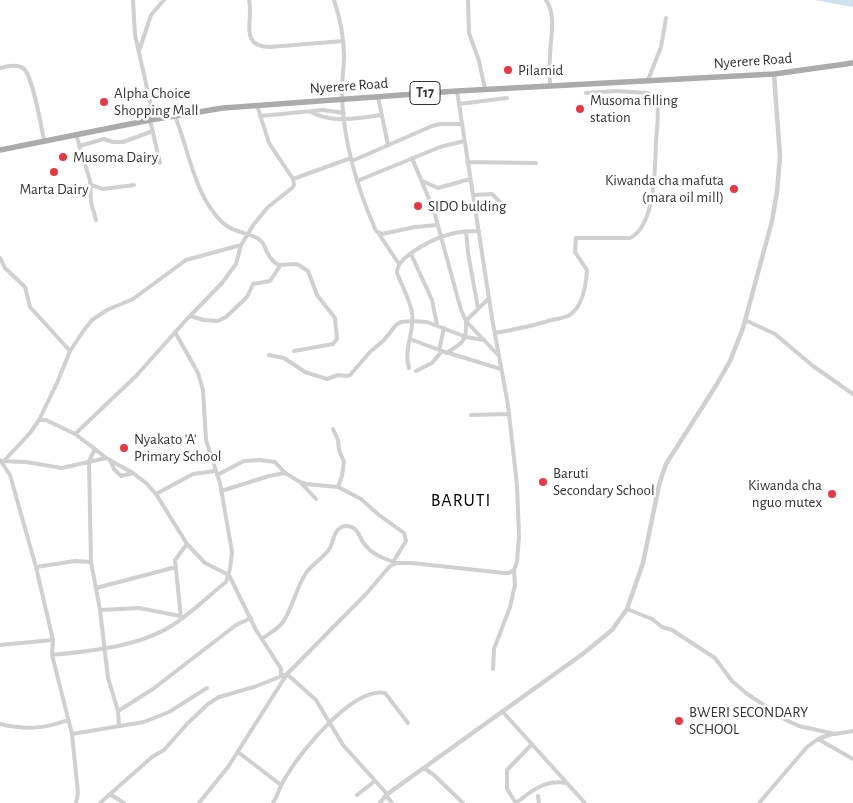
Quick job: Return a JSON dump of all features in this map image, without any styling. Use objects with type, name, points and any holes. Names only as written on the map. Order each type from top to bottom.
[{"type":"main road","name":"Nyerere Road","points":[[0,150],[152,119],[223,108],[485,89],[774,74],[853,63]]},
{"type":"street","points":[[134,0],[134,24],[160,163]]},
{"type":"street","points":[[139,52],[151,15],[164,0]]},
{"type":"street","points":[[249,0],[251,10],[249,31],[253,42],[259,46],[270,47],[343,41]]},
{"type":"street","points":[[334,0],[343,41],[342,99],[351,160],[373,223],[399,264]]},
{"type":"street","points":[[468,0],[468,33],[481,66],[485,89]]},
{"type":"street","points":[[546,0],[552,14],[550,85]]},
{"type":"street","points":[[648,80],[661,47],[666,18]]},
{"type":"street","points":[[0,68],[18,66],[26,70],[32,85],[44,140]]},
{"type":"street","points":[[380,803],[387,795],[584,653],[612,630],[627,609],[643,563],[659,485],[666,464],[718,384],[730,361],[745,320],[772,220],[777,192],[780,157],[774,74]]},
{"type":"street","points":[[495,333],[532,326],[561,318],[574,312],[579,307],[583,295],[587,270],[575,252],[576,238],[630,238],[636,236],[644,223],[654,179],[657,102],[648,93],[615,90],[586,93]]},
{"type":"street","points":[[457,91],[509,414],[516,477],[519,536],[517,562],[514,570],[515,584],[512,600],[494,649],[493,669]]},
{"type":"street","points":[[378,96],[388,145]]},
{"type":"street","points":[[459,104],[507,98]]},
{"type":"street","points":[[75,434],[136,376],[222,283],[234,268],[246,235],[268,207],[294,185],[293,179],[269,143],[257,105]]},
{"type":"street","points":[[260,116],[331,110],[344,113]]},
{"type":"street","points":[[309,111],[324,118],[344,120],[382,115]]},
{"type":"street","points":[[175,116],[181,130],[189,164],[210,207],[222,223],[230,229],[261,241],[269,256],[280,266],[297,264],[305,268],[317,295],[335,319],[337,338],[333,344],[294,351]]},
{"type":"street","points":[[293,179],[351,160],[432,126],[461,124]]},
{"type":"street","points":[[79,146],[104,139],[122,142],[153,131]]},
{"type":"street","points":[[76,134],[91,184],[91,202],[96,220]]},
{"type":"street","points":[[357,181],[440,147],[464,141]]},
{"type":"street","points":[[412,158],[442,236],[456,292],[466,321],[466,337],[462,342],[442,351],[432,363],[416,371]]},
{"type":"street","points":[[467,162],[536,163]]},
{"type":"street","points":[[422,181],[438,188],[470,178]]},
{"type":"street","points":[[91,184],[103,189],[134,185]]},
{"type":"street","points":[[473,195],[492,194],[501,203]]},
{"type":"street","points":[[379,234],[438,225]]},
{"type":"street","points":[[409,368],[407,359],[412,321],[410,305],[397,273],[399,264],[411,254],[442,236],[466,231],[479,231]]},
{"type":"street","points":[[466,231],[478,308]]},
{"type":"street","points":[[2,460],[30,433],[39,420],[57,384],[70,351],[84,330],[96,317],[107,310],[133,300],[186,260],[241,245]]},
{"type":"street","points":[[411,254],[432,300],[437,325]]},
{"type":"street","points":[[0,258],[5,268],[25,287],[30,307],[70,351]]},
{"type":"street","points":[[190,316],[212,320],[226,318],[247,297],[253,284],[270,282],[280,266]]},
{"type":"street","points":[[466,321],[489,298]]},
{"type":"street","points":[[745,320],[764,327],[775,334],[813,366],[853,394]]},
{"type":"street","points":[[269,354],[284,358],[305,372],[327,379],[338,375],[347,376],[351,374],[396,325],[412,321],[437,325],[466,337],[484,340]]},
{"type":"street","points":[[466,321],[499,356]]},
{"type":"street","points":[[442,351],[444,328]]},
{"type":"street","points":[[52,655],[104,650],[154,634],[169,627],[181,618],[226,582],[229,575],[232,552],[221,492],[206,440],[206,416],[202,384],[198,373],[175,332]]},
{"type":"street","points":[[410,339],[501,369]]},
{"type":"street","points":[[470,415],[509,414]]},
{"type":"street","points":[[39,420],[46,420],[75,434],[108,459],[134,473],[156,494],[187,544],[205,563],[229,575],[250,618],[281,669],[280,676]]},
{"type":"street","points":[[333,429],[344,462],[338,487]]},
{"type":"street","points":[[95,450],[89,461],[91,562],[100,610],[108,678],[118,712],[119,726]]},
{"type":"street","points":[[2,460],[62,468],[89,461],[108,459]]},
{"type":"street","points":[[108,459],[121,476],[134,473]]},
{"type":"street","points":[[2,460],[10,475],[36,567],[53,640],[52,655],[72,734],[78,793],[76,803]]},
{"type":"street","points":[[156,494],[193,474],[216,473],[244,462],[260,460],[276,462],[285,473],[300,482],[338,487],[365,502],[379,516],[404,533],[406,541],[395,563],[287,674],[228,767],[199,803]]},
{"type":"street","points":[[221,492],[269,476],[285,473]]},
{"type":"street","points":[[300,482],[316,499]]},
{"type":"street","points":[[262,639],[282,623],[302,580],[330,547],[339,529],[347,526],[354,528],[366,546],[379,556],[395,563],[435,565],[504,573],[514,570]]},
{"type":"street","points":[[181,618],[176,566],[177,557],[187,544]]},
{"type":"street","points":[[36,567],[75,561],[91,562]]},
{"type":"street","points":[[96,588],[176,566]]},
{"type":"street","points":[[100,610],[139,608],[181,618]]},
{"type":"street","points":[[627,609],[652,619],[662,627],[672,630],[715,658],[732,681],[746,693],[786,720],[799,726],[834,734]]},
{"type":"street","points":[[118,712],[153,689],[236,625],[250,618]]},
{"type":"street","points":[[0,646],[53,640]]},
{"type":"street","points":[[100,803],[152,757],[164,750],[208,704],[219,697],[254,687],[287,674]]},
{"type":"street","points":[[287,674],[316,700],[344,745],[392,803]]},
{"type":"street","points":[[72,734],[144,722],[169,712],[207,688]]},
{"type":"street","points":[[273,803],[290,770],[329,722],[367,694],[384,693],[408,723]]},
{"type":"street","points":[[502,711],[583,802]]},
{"type":"street","points":[[0,724],[29,729],[50,727],[68,720]]},
{"type":"street","points":[[759,803],[807,747],[818,739],[834,734],[853,732]]},
{"type":"street","points":[[818,739],[853,759]]},
{"type":"street","points":[[532,744],[507,770],[507,789],[516,803],[540,786],[551,782],[566,783]]},
{"type":"street","points":[[238,752],[281,785]]},
{"type":"street","points":[[424,768],[463,803]]},
{"type":"street","points":[[357,795],[375,781]]},
{"type":"street","points":[[111,794],[124,803]]},
{"type":"street","points":[[538,796],[539,803]]},
{"type":"water","points":[[814,0],[853,0],[853,7]]},
{"type":"place","name":"Pilamid","points":[[508,70]]},
{"type":"place","name":"Alpha Choice Shopping Mall","points":[[104,102]]},
{"type":"place","name":"Musoma filling station","points":[[580,109]]},
{"type":"place","name":"Musoma Dairy","points":[[63,157]]},
{"type":"place","name":"Marta Dairy","points":[[54,172]]},
{"type":"place","name":"Kiwanda cha mafuta (mara oil mill)","points":[[734,189]]},
{"type":"place","name":"SIDO bulding","points":[[418,206]]},
{"type":"place","name":"Nyakato 'A' Primary School","points":[[124,448]]},
{"type":"place","name":"Baruti Secondary School","points":[[543,482]]},
{"type":"place","name":"Kiwanda cha nguo mutex","points":[[832,494]]},
{"type":"place","name":"BWERI SECONDARY SCHOOL","points":[[679,721]]},
{"type":"district","name":"BARUTI","points":[[461,501]]}]
